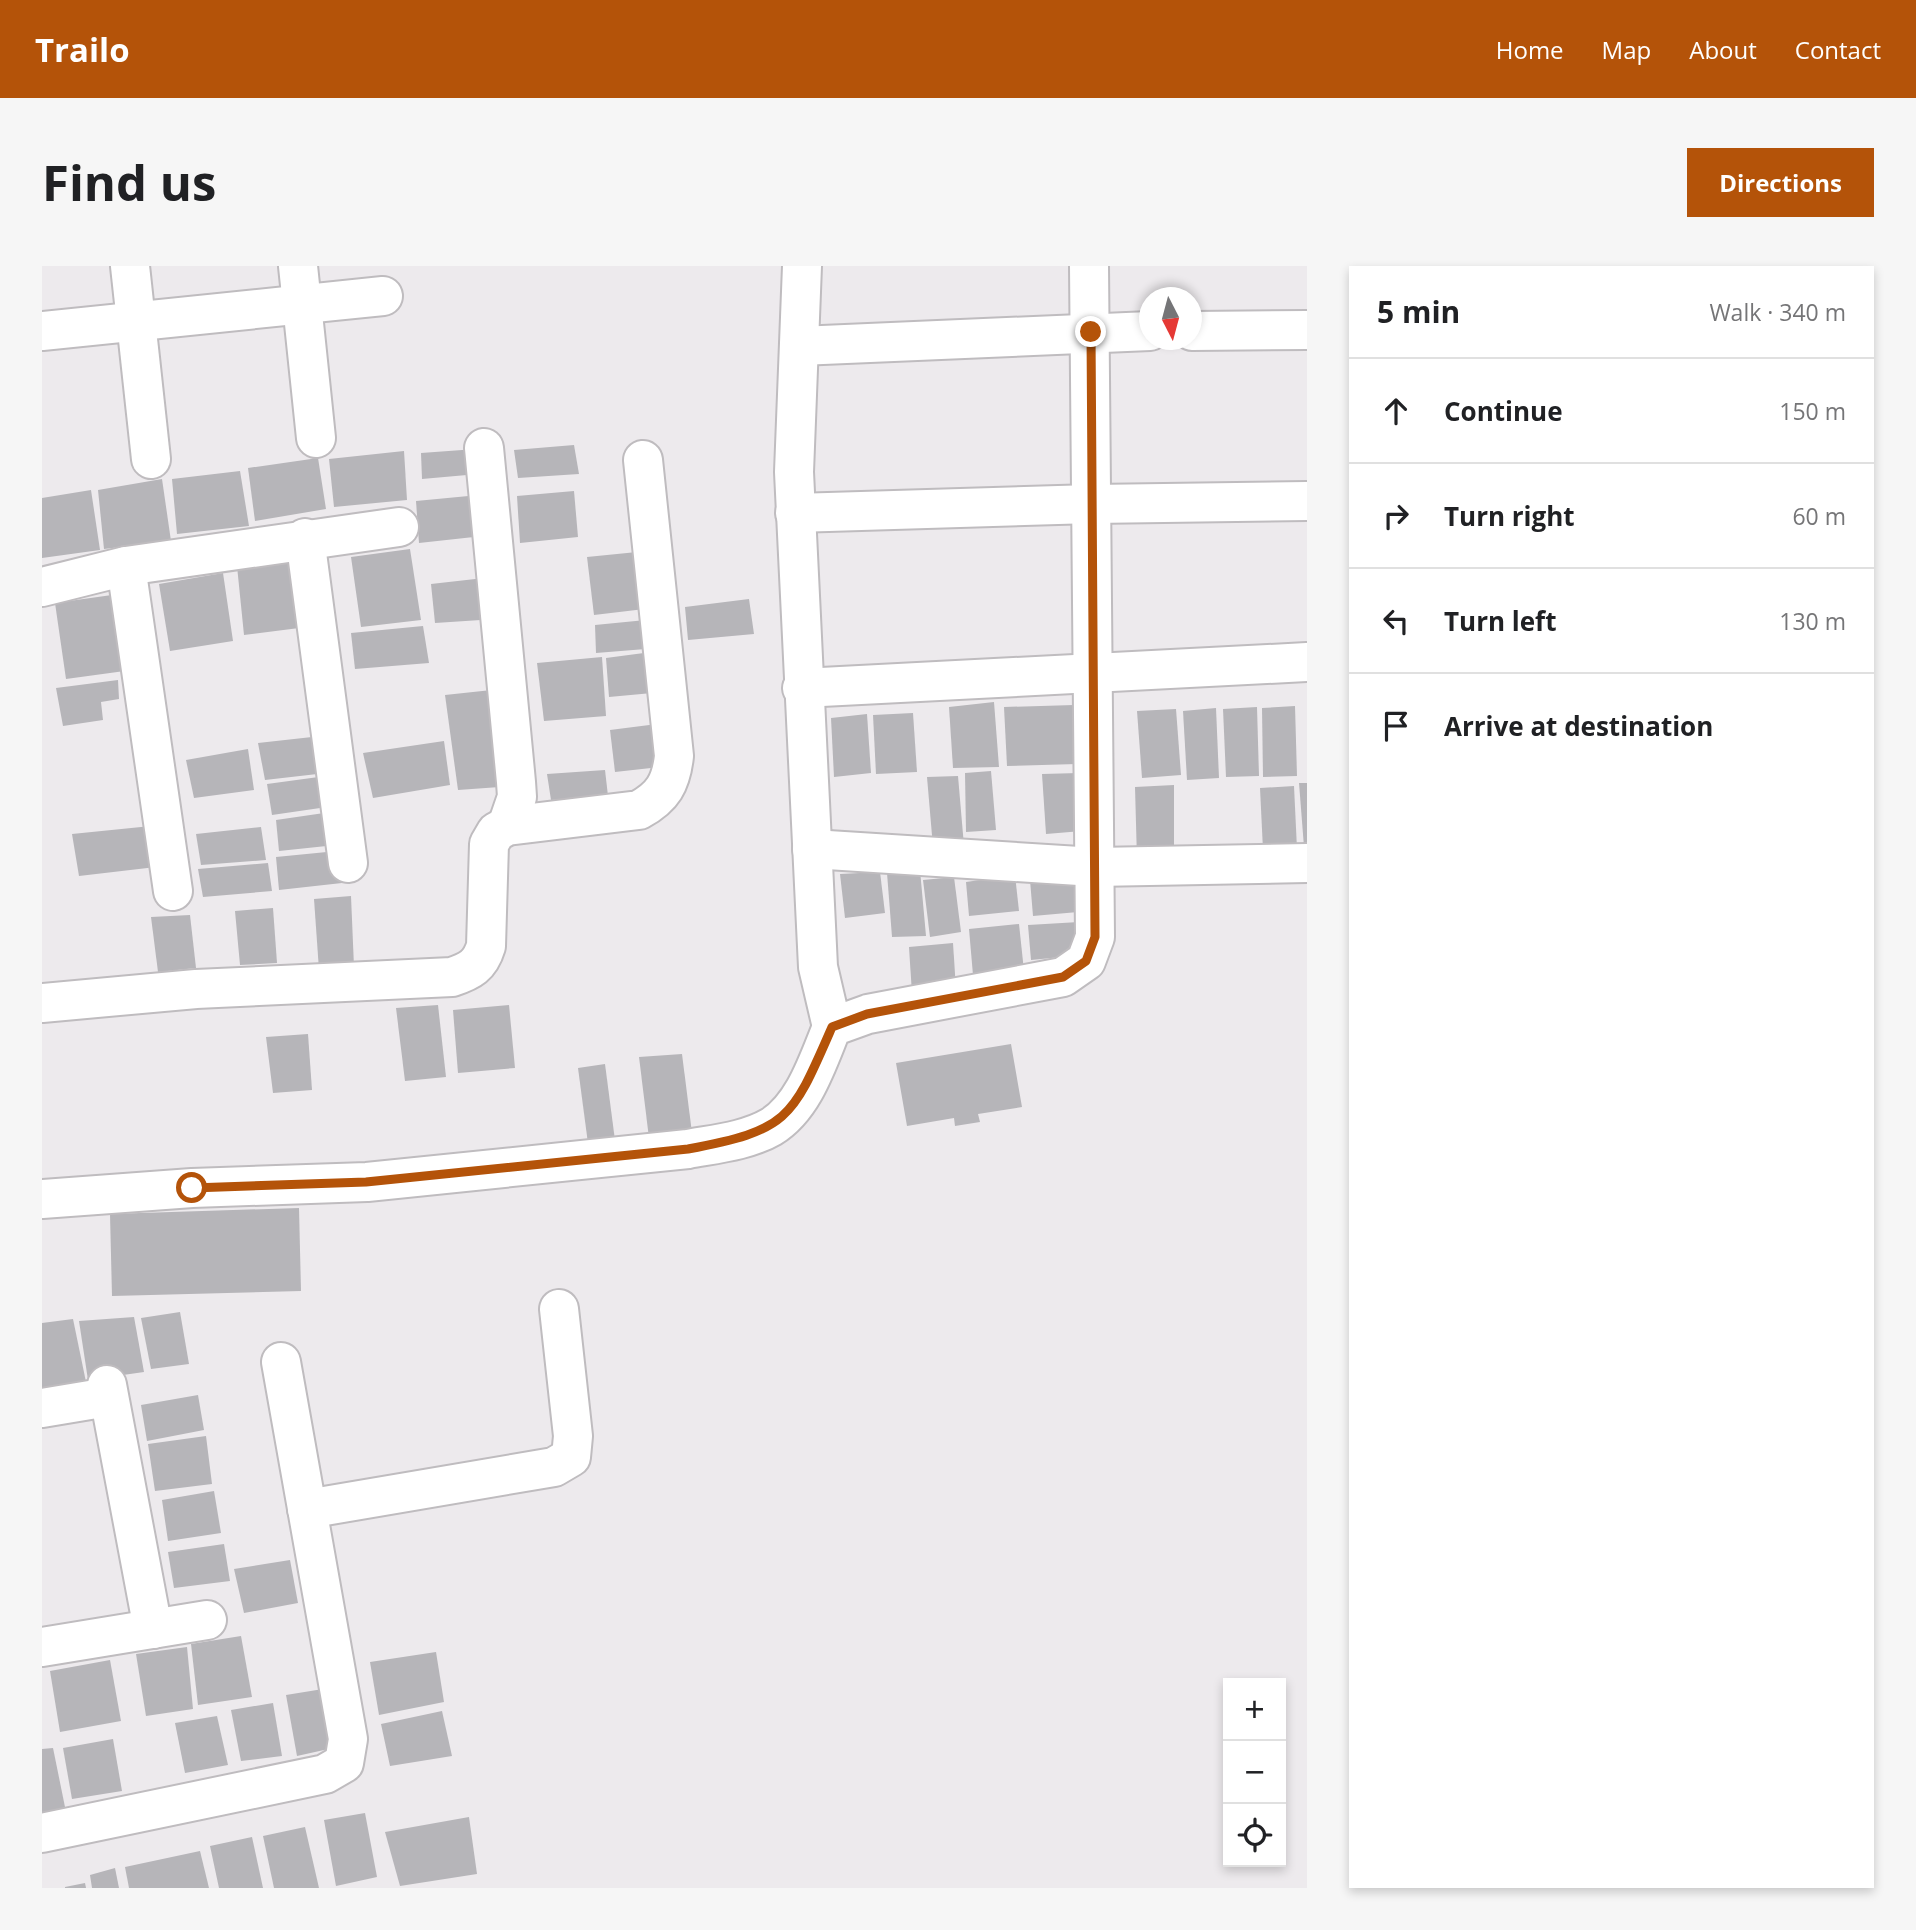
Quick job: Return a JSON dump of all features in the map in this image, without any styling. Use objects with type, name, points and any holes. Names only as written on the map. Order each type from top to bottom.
[{"type":"street","points":[[130,266],[151,459]]},
{"type":"street","points":[[298,266],[316,438]]},
{"type":"street","points":[[42,1199],[192,1188],[366,1182],[688,1149],[735,1140],[771,1127],[795,1105],[832,1027],[818,967],[795,513],[802,266]]},
{"type":"street","points":[[832,1027],[867,1014],[1063,977],[1086,961],[1095,937],[1089,266]]},
{"type":"street","points":[[42,331],[383,296]]},
{"type":"street","points":[[1202,331],[1307,330]]},
{"type":"street","points":[[799,346],[1139,331]]},
{"type":"street","points":[[484,448],[517,797],[507,826]]},
{"type":"street","points":[[42,1003],[195,989],[452,977],[469,971],[481,962],[486,946],[489,844],[496,832],[507,826],[639,810],[657,801],[669,781],[674,756],[643,460]]},
{"type":"street","points":[[795,513],[1092,503],[1307,501]]},
{"type":"street","points":[[42,587],[126,566],[305,538],[399,527]]},
{"type":"street","points":[[305,538],[348,863]]},
{"type":"street","points":[[126,566],[173,891]]},
{"type":"street","points":[[802,688],[1307,662]]},
{"type":"street","points":[[812,849],[1095,867],[1307,863]]},
{"type":"street","points":[[307,1509],[554,1467],[571,1457],[573,1436],[559,1310]]},
{"type":"street","points":[[42,1833],[325,1774],[344,1763],[348,1739],[281,1362]]},
{"type":"street","points":[[42,1408],[108,1391],[153,1629]]},
{"type":"street","points":[[42,1647],[207,1620]]},
{"type":"building","points":[[574,445],[579,474],[518,478],[514,450]]},
{"type":"building","points":[[476,449],[478,474],[422,479],[421,453]]},
{"type":"building","points":[[404,451],[407,500],[334,507],[329,459]]},
{"type":"building","points":[[318,458],[326,509],[255,521],[248,468]]},
{"type":"building","points":[[240,471],[249,526],[177,534],[172,479]]},
{"type":"building","points":[[162,479],[171,541],[104,549],[98,490]]},
{"type":"building","points":[[91,490],[100,550],[42,558],[42,498]]},
{"type":"building","points":[[574,491],[578,537],[520,543],[517,496]]},
{"type":"building","points":[[479,495],[483,536],[419,543],[416,501]]},
{"type":"building","points":[[410,549],[421,620],[361,627],[351,557]]},
{"type":"building","points":[[647,551],[653,608],[594,615],[587,557]]},
{"type":"building","points":[[298,558],[307,627],[244,635],[237,566]]},
{"type":"building","points":[[223,573],[233,641],[170,651],[159,584]]},
{"type":"building","points":[[493,577],[496,619],[435,623],[431,584]]},
{"type":"building","points":[[119,594],[132,670],[66,679],[55,603]]},
{"type":"building","points":[[749,599],[754,634],[688,640],[685,607]]},
{"type":"building","points":[[656,619],[658,648],[596,653],[595,625]]},
{"type":"building","points":[[423,626],[429,663],[355,669],[351,633]]},
{"type":"building","points":[[659,651],[663,692],[609,697],[606,658]]},
{"type":"building","points":[[602,657],[606,716],[544,721],[537,663]]},
{"type":"building","points":[[118,680],[119,699],[101,702],[103,720],[63,726],[56,688]]},
{"type":"building","points":[[501,689],[512,786],[458,790],[445,695]]},
{"type":"building","points":[[994,702],[999,767],[953,768],[949,707]]},
{"type":"building","points":[[1074,705],[1077,764],[1007,766],[1004,707]]},
{"type":"building","points":[[1295,706],[1297,776],[1263,777],[1262,708]]},
{"type":"building","points":[[1257,707],[1259,776],[1226,777],[1223,709]]},
{"type":"building","points":[[1216,708],[1219,778],[1187,780],[1183,711]]},
{"type":"building","points":[[1176,709],[1181,775],[1142,778],[1137,711]]},
{"type":"building","points":[[913,713],[917,772],[876,774],[873,715]]},
{"type":"building","points":[[867,714],[871,773],[834,777],[831,718]]},
{"type":"building","points":[[665,723],[669,766],[615,772],[610,730]]},
{"type":"building","points":[[321,736],[326,773],[265,780],[258,743]]},
{"type":"building","points":[[444,741],[450,785],[373,798],[363,753]]},
{"type":"building","points":[[248,749],[254,790],[194,798],[186,760]]},
{"type":"building","points":[[605,770],[608,796],[551,800],[547,774]]},
{"type":"building","points":[[991,771],[996,830],[966,832],[965,773]]},
{"type":"building","points":[[1079,773],[1082,831],[1046,834],[1042,774]]},
{"type":"building","points":[[326,776],[327,807],[272,815],[267,784]]},
{"type":"building","points":[[958,776],[964,846],[933,847],[927,777]]},
{"type":"building","points":[[1299,783],[1307,783],[1307,847],[1304,847]]},
{"type":"building","points":[[1174,785],[1174,861],[1137,860],[1135,787]]},
{"type":"building","points":[[1294,786],[1297,849],[1263,850],[1260,788]]},
{"type":"building","points":[[331,812],[336,845],[279,851],[276,820]]},
{"type":"building","points":[[151,826],[156,867],[79,876],[72,834]]},
{"type":"building","points":[[261,827],[266,860],[201,865],[196,834]]},
{"type":"building","points":[[337,851],[342,883],[279,890],[276,857]]},
{"type":"building","points":[[268,863],[272,891],[203,897],[198,869]]},
{"type":"building","points":[[920,870],[926,936],[892,937],[887,873]]},
{"type":"building","points":[[880,872],[885,913],[845,918],[840,874]]},
{"type":"building","points":[[1015,875],[1019,911],[969,916],[966,882]]},
{"type":"building","points":[[1076,876],[1078,912],[1033,916],[1030,880]]},
{"type":"building","points":[[954,877],[961,932],[930,937],[923,880]]},
{"type":"building","points":[[351,896],[354,967],[319,970],[314,899]]},
{"type":"building","points":[[273,908],[277,963],[240,965],[235,911]]},
{"type":"building","points":[[190,915],[196,968],[158,972],[151,917]]},
{"type":"building","points":[[1079,922],[1082,955],[1031,960],[1028,925]]},
{"type":"building","points":[[1019,924],[1024,971],[973,975],[969,929]]},
{"type":"building","points":[[953,943],[956,989],[912,994],[909,947]]},
{"type":"building","points":[[438,1005],[446,1077],[405,1081],[396,1008]]},
{"type":"building","points":[[509,1005],[515,1068],[458,1073],[453,1010]]},
{"type":"building","points":[[308,1034],[312,1090],[273,1093],[266,1037]]},
{"type":"building","points":[[1011,1044],[1022,1107],[978,1114],[980,1122],[955,1126],[954,1118],[907,1126],[896,1063]]},
{"type":"building","points":[[682,1054],[692,1133],[649,1138],[639,1057]]},
{"type":"building","points":[[605,1064],[616,1148],[589,1151],[578,1068]]},
{"type":"building","points":[[299,1208],[301,1291],[112,1296],[110,1214]]},
{"type":"building","points":[[180,1312],[189,1364],[151,1369],[141,1318]]},
{"type":"building","points":[[134,1317],[144,1372],[88,1380],[79,1321]]},
{"type":"building","points":[[73,1319],[86,1382],[42,1389],[42,1323]]},
{"type":"building","points":[[198,1395],[204,1430],[147,1441],[141,1405]]},
{"type":"building","points":[[206,1436],[212,1484],[155,1491],[148,1444]]},
{"type":"building","points":[[214,1491],[221,1533],[168,1541],[162,1500]]},
{"type":"building","points":[[224,1544],[230,1581],[174,1588],[168,1552]]},
{"type":"building","points":[[290,1560],[298,1603],[244,1613],[234,1569]]},
{"type":"building","points":[[241,1636],[252,1697],[198,1705],[191,1644]]},
{"type":"building","points":[[187,1647],[193,1709],[146,1716],[136,1654]]},
{"type":"building","points":[[436,1652],[444,1702],[379,1715],[370,1662]]},
{"type":"building","points":[[110,1660],[121,1721],[60,1732],[50,1671]]},
{"type":"building","points":[[323,1689],[333,1748],[297,1756],[286,1695]]},
{"type":"building","points":[[273,1703],[282,1756],[241,1761],[231,1710]]},
{"type":"building","points":[[442,1711],[452,1756],[390,1766],[381,1724]]},
{"type":"building","points":[[217,1716],[228,1765],[185,1773],[175,1723]]},
{"type":"building","points":[[113,1739],[122,1791],[72,1799],[63,1748]]},
{"type":"building","points":[[53,1748],[66,1812],[42,1816],[42,1749]]},
{"type":"building","points":[[365,1813],[377,1877],[336,1886],[324,1820]]},
{"type":"building","points":[[469,1817],[477,1874],[400,1886],[385,1832]]},
{"type":"building","points":[[305,1827],[319,1888],[274,1888],[263,1836]]},
{"type":"building","points":[[252,1837],[263,1888],[219,1888],[210,1846]]},
{"type":"building","points":[[200,1851],[209,1888],[129,1888],[125,1867]]},
{"type":"building","points":[[115,1868],[119,1888],[92,1888],[90,1875]]},
{"type":"building","points":[[85,1883],[86,1888],[65,1888],[65,1887]]},
{"type":"route","points":[[192,1188],[366,1182],[688,1149],[735,1140],[771,1127],[795,1105],[832,1027],[867,1014],[1063,977],[1086,961],[1095,937],[1091,674],[1091,332]]}]
